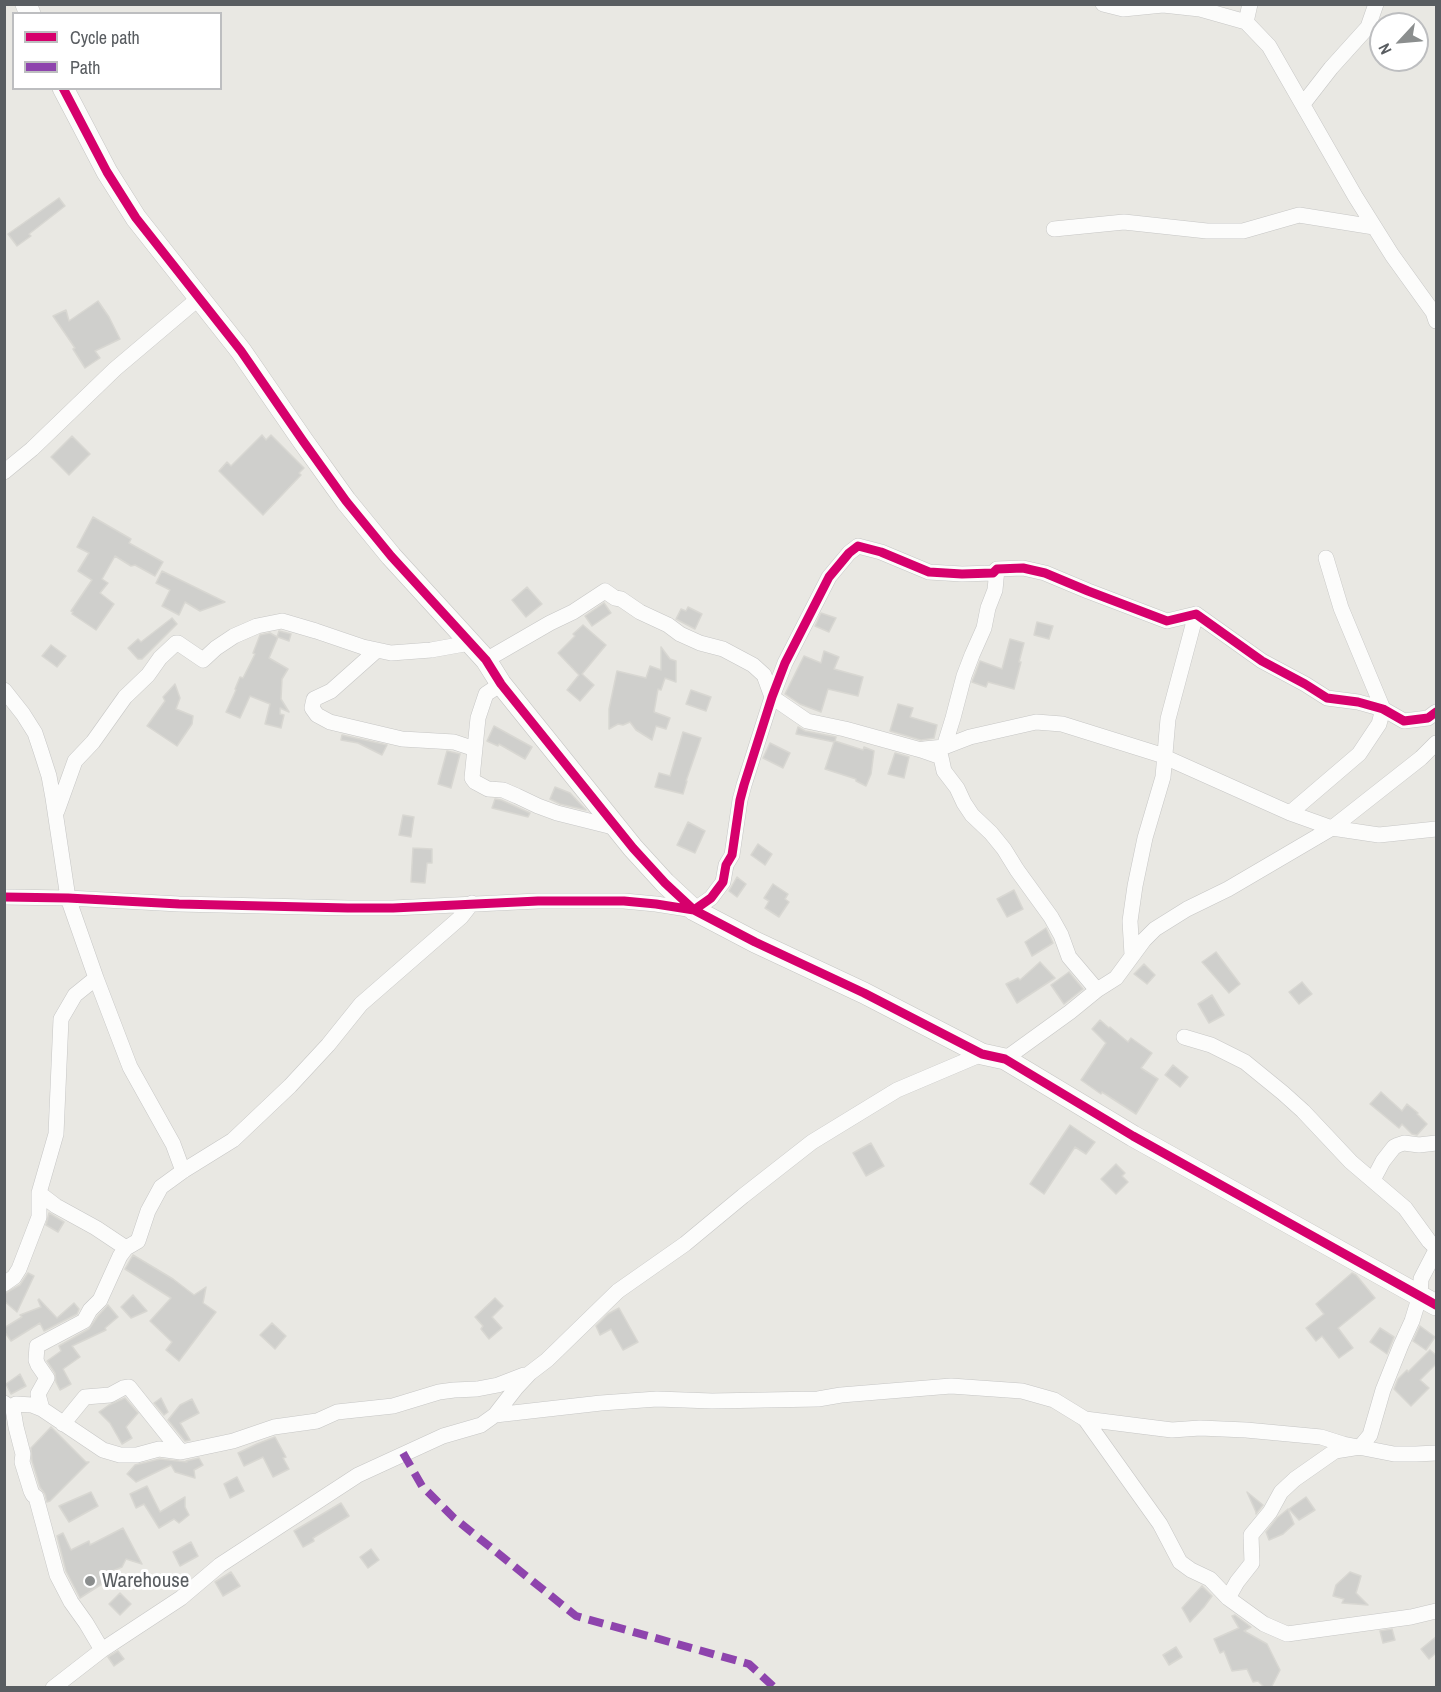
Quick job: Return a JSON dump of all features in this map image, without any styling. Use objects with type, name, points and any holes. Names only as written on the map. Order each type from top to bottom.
[{"type":"street","points":[[1103,4],[1123,9],[1164,5],[1200,9],[1246,22],[1269,46],[1374,227],[1437,321]]},
{"type":"street","points":[[1246,22],[1250,4]]},
{"type":"street","points":[[1303,104],[1331,68],[1368,27],[1376,4]]},
{"type":"street","points":[[64,90],[107,172],[136,218],[241,351],[346,501],[391,556],[486,660],[501,684],[617,828],[665,883],[694,910],[982,1054],[1005,1059],[1133,1136],[1428,1300]]},
{"type":"street","points":[[1054,229],[1124,222],[1207,231],[1243,231],[1299,215],[1374,227]]},
{"type":"street","points":[[4,472],[32,449],[115,369],[199,298]]},
{"type":"street","points":[[4,897],[337,908],[393,908],[538,901],[624,901],[694,910],[711,898],[723,882],[726,865],[732,855],[740,800],[785,663],[829,578],[849,553],[858,546],[880,552],[929,572],[993,573],[997,569],[1023,568],[1045,573],[1167,621],[1196,614],[1262,661],[1327,698],[1358,702],[1383,709],[1404,722],[1428,718],[1437,712]]},
{"type":"street","points":[[1290,813],[1359,754],[1379,724],[1383,709],[1341,608],[1326,558]]},
{"type":"street","points":[[944,747],[964,676],[984,628],[995,590],[997,569]]},
{"type":"street","points":[[486,660],[573,612],[605,591],[640,612],[668,624],[680,634],[700,643],[723,649],[753,666],[764,675],[772,697],[807,721],[845,729],[941,757],[944,771],[957,788],[972,815],[1004,849],[1051,917],[1069,957],[1097,990]]},
{"type":"street","points":[[1132,955],[1130,921],[1135,886],[1145,838],[1163,777],[1168,718],[1196,614]]},
{"type":"street","points":[[56,814],[72,765],[93,742],[125,697],[176,643],[203,660],[234,636],[257,626],[282,621],[376,651],[391,653],[431,650],[470,643]]},
{"type":"street","points":[[376,651],[331,691],[314,699],[312,708],[316,715],[330,722],[402,739],[454,742],[475,750]]},
{"type":"street","points":[[501,684],[486,694],[478,718],[472,778],[475,782],[488,789],[503,790],[557,813],[617,828]]},
{"type":"street","points":[[4,690],[35,733],[49,776],[68,898],[96,978],[130,1067],[173,1144],[183,1171]]},
{"type":"street","points":[[921,750],[944,747],[970,737],[1036,722],[1062,724],[1166,758],[1290,813],[1332,828],[1379,834],[1437,829]]},
{"type":"street","points":[[1005,1059],[1116,978],[1132,955],[1155,929],[1186,909],[1228,889],[1332,828],[1421,758],[1437,742]]},
{"type":"street","points":[[42,1409],[38,1394],[47,1378],[36,1360],[37,1346],[84,1321],[90,1310],[100,1300],[120,1256],[126,1248],[138,1241],[148,1211],[161,1187],[233,1140],[290,1086],[328,1045],[361,1004],[461,917],[472,903]]},
{"type":"street","points":[[4,1284],[14,1277],[19,1269],[39,1216],[39,1193],[56,1134],[61,1019],[75,995],[96,978]]},
{"type":"street","points":[[1185,1037],[1211,1045],[1245,1062],[1296,1105],[1342,1154],[1405,1208],[1436,1250],[1421,1279],[1428,1300]]},
{"type":"street","points":[[53,1688],[102,1650],[181,1598],[228,1560],[358,1475],[443,1436],[481,1425],[495,1415],[530,1373],[547,1360],[618,1291],[685,1244],[812,1142],[897,1090],[982,1054]]},
{"type":"street","points":[[1373,1180],[1387,1156],[1398,1144],[1437,1143]]},
{"type":"street","points":[[39,1193],[56,1206],[126,1248]]},
{"type":"street","points":[[1228,1598],[1252,1563],[1251,1535],[1270,1512],[1281,1492],[1295,1479],[1335,1451],[1360,1447],[1370,1435],[1383,1390],[1401,1345],[1412,1322],[1428,1300]]},
{"type":"street","points":[[102,1650],[71,1602],[57,1575],[36,1497],[31,1491],[22,1462],[23,1454],[9,1406],[32,1405],[42,1409],[103,1450],[120,1455],[137,1455],[159,1449],[180,1452],[233,1442],[274,1427],[317,1421],[337,1412],[393,1406],[439,1392],[498,1385],[530,1373]]},
{"type":"street","points":[[495,1415],[601,1403],[657,1400],[818,1399],[951,1386],[1022,1391],[1054,1400],[1085,1419],[1160,1524],[1180,1562],[1210,1579],[1228,1598],[1264,1624],[1287,1634],[1411,1617],[1437,1611]]},
{"type":"street","points":[[63,1424],[86,1397],[110,1395],[129,1387],[180,1452]]},
{"type":"street","points":[[1085,1419],[1172,1430],[1200,1428],[1304,1435],[1394,1454],[1437,1453]]},
{"type":"building","points":[[59,198],[65,206],[17,246],[8,234]]},
{"type":"building","points":[[98,301],[120,339],[95,351],[100,358],[85,368],[73,349],[75,348],[53,316],[66,310],[69,321]]},
{"type":"building","points":[[262,435],[266,440],[271,435],[304,468],[299,473],[301,475],[263,515],[219,471],[227,462],[231,466]]},
{"type":"building","points":[[72,436],[90,454],[69,475],[51,457]]},
{"type":"building","points":[[93,517],[131,539],[129,543],[163,562],[155,576],[115,556],[102,579],[108,583],[100,593],[114,604],[96,630],[71,611],[92,580],[78,571],[89,553],[77,547]]},
{"type":"building","points":[[162,571],[225,602],[200,611],[185,602],[179,615],[162,606],[170,590],[156,583]]},
{"type":"building","points":[[527,587],[542,604],[526,617],[512,600]]},
{"type":"building","points":[[604,603],[611,613],[592,626],[585,616]]},
{"type":"building","points":[[688,607],[702,614],[695,629],[676,619],[681,609],[686,611]]},
{"type":"building","points":[[821,613],[836,618],[829,632],[815,626]]},
{"type":"building","points":[[172,618],[177,624],[142,659],[138,659],[128,648],[138,639],[141,642]]},
{"type":"building","points":[[1037,622],[1053,626],[1049,639],[1034,635]]},
{"type":"building","points":[[583,625],[606,645],[582,674],[594,685],[580,701],[567,690],[579,675],[558,653]]},
{"type":"building","points":[[279,631],[291,634],[289,641],[278,637],[269,658],[288,669],[282,679],[281,699],[289,712],[280,708],[280,714],[284,715],[281,728],[265,724],[270,704],[250,696],[240,718],[226,712],[240,677],[243,678],[255,654],[253,653],[260,635],[270,633],[277,637]]},
{"type":"building","points":[[1010,639],[1024,643],[1014,689],[988,682],[986,687],[972,682],[980,661],[1002,669]]},
{"type":"building","points":[[51,645],[66,656],[57,667],[42,656]]},
{"type":"building","points":[[661,647],[670,659],[676,661],[676,682],[665,678],[661,690],[658,689],[654,712],[670,718],[666,729],[656,726],[652,740],[636,730],[630,722],[623,725],[618,724],[609,729],[609,709],[617,671],[646,678],[650,666],[661,670]]},
{"type":"building","points":[[824,651],[839,657],[834,669],[863,677],[858,696],[828,689],[821,712],[800,704],[785,694],[804,656],[821,663]]},
{"type":"building","points":[[175,684],[180,698],[176,709],[193,716],[192,724],[177,746],[147,726],[165,701],[163,697]]},
{"type":"building","points":[[691,690],[711,697],[706,711],[686,704]]},
{"type":"building","points":[[898,704],[913,708],[910,717],[937,725],[934,738],[921,740],[890,731]]},
{"type":"building","points":[[494,726],[532,747],[525,759],[499,744],[498,746],[487,741]]},
{"type":"building","points":[[798,727],[805,731],[836,737],[835,741],[863,750],[864,747],[874,751],[871,774],[866,786],[856,779],[825,769],[834,742],[796,734]]},
{"type":"building","points":[[683,732],[701,738],[683,794],[655,787],[659,773],[670,776]]},
{"type":"building","points":[[342,735],[387,745],[382,755],[358,743],[341,740]]},
{"type":"building","points":[[770,743],[790,753],[783,768],[763,758]]},
{"type":"building","points":[[447,751],[460,754],[451,788],[438,784]]},
{"type":"building","points":[[895,753],[909,757],[904,778],[888,774]]},
{"type":"building","points":[[555,787],[570,793],[586,810],[560,804],[550,799]]},
{"type":"building","points":[[495,799],[530,813],[528,817],[492,808]]},
{"type":"building","points":[[403,815],[414,817],[411,837],[399,835]]},
{"type":"building","points":[[688,822],[705,831],[695,853],[677,845]]},
{"type":"building","points":[[758,844],[772,854],[765,865],[751,855]]},
{"type":"building","points":[[413,848],[432,849],[432,863],[427,863],[425,883],[411,882]]},
{"type":"building","points":[[737,877],[746,884],[737,897],[729,891]]},
{"type":"building","points":[[773,884],[788,894],[785,899],[789,902],[779,917],[765,908],[769,901],[764,898]]},
{"type":"building","points":[[1014,890],[1023,909],[1007,917],[997,899]]},
{"type":"building","points":[[1046,928],[1053,943],[1032,956],[1025,942]]},
{"type":"building","points":[[1216,952],[1240,984],[1229,993],[1202,962]]},
{"type":"building","points":[[1040,962],[1055,978],[1017,1003],[1006,984],[1018,978],[1020,980]]},
{"type":"building","points":[[1144,964],[1155,975],[1147,984],[1134,974]]},
{"type":"building","points":[[1069,972],[1083,989],[1064,1004],[1051,985]]},
{"type":"building","points":[[1302,982],[1312,994],[1299,1004],[1289,992]]},
{"type":"building","points":[[1212,995],[1224,1015],[1209,1023],[1198,1004]]},
{"type":"building","points":[[1100,1020],[1128,1042],[1131,1038],[1152,1053],[1141,1068],[1158,1079],[1136,1114],[1081,1080],[1106,1043],[1092,1029]]},
{"type":"building","points":[[1173,1065],[1188,1077],[1180,1087],[1165,1075]]},
{"type":"building","points":[[1381,1092],[1402,1111],[1407,1104],[1418,1113],[1427,1124],[1417,1135],[1412,1134],[1402,1124],[1399,1128],[1370,1104]]},
{"type":"building","points":[[1070,1125],[1095,1142],[1086,1154],[1075,1147],[1044,1194],[1030,1184]]},
{"type":"building","points":[[871,1143],[884,1166],[866,1176],[853,1153]]},
{"type":"building","points":[[1116,1164],[1125,1173],[1122,1176],[1128,1182],[1116,1194],[1101,1179]]},
{"type":"building","points":[[49,1213],[64,1222],[58,1232],[46,1225]]},
{"type":"building","points":[[133,1255],[173,1279],[194,1295],[206,1287],[203,1303],[216,1312],[179,1361],[166,1350],[172,1342],[150,1321],[171,1298],[125,1269]]},
{"type":"building","points":[[28,1273],[34,1276],[17,1312],[4,1301],[4,1294],[20,1285]]},
{"type":"building","points":[[1352,1273],[1375,1298],[1338,1328],[1353,1348],[1339,1358],[1322,1336],[1316,1341],[1306,1328],[1324,1314],[1316,1304]]},
{"type":"building","points":[[133,1295],[147,1311],[131,1318],[121,1307]]},
{"type":"building","points":[[495,1298],[503,1306],[492,1317],[502,1328],[489,1339],[481,1329],[483,1326],[475,1317]]},
{"type":"building","points":[[39,1299],[57,1318],[74,1303],[79,1309],[77,1314],[44,1331],[40,1323],[11,1341],[4,1328],[22,1317],[20,1315],[41,1307]]},
{"type":"building","points":[[108,1305],[118,1317],[105,1328],[106,1330],[72,1346],[80,1357],[63,1369],[71,1384],[60,1390],[55,1373],[47,1361],[61,1351],[59,1346],[89,1329]]},
{"type":"building","points":[[619,1308],[638,1342],[623,1350],[611,1329],[600,1335],[596,1326],[608,1314]]},
{"type":"building","points":[[272,1323],[286,1336],[275,1349],[260,1335]]},
{"type":"building","points":[[1420,1326],[1435,1337],[1426,1350],[1413,1341]]},
{"type":"building","points":[[1380,1328],[1394,1337],[1387,1354],[1370,1342]]},
{"type":"building","points":[[1430,1350],[1437,1356],[1437,1363],[1420,1380],[1429,1388],[1411,1406],[1394,1389],[1398,1379]]},
{"type":"building","points":[[20,1374],[26,1386],[11,1394],[6,1384]]},
{"type":"building","points":[[125,1398],[138,1413],[126,1427],[132,1438],[122,1444],[110,1423],[99,1412]]},
{"type":"building","points":[[161,1398],[168,1412],[164,1415],[154,1403]]},
{"type":"building","points":[[192,1399],[199,1413],[180,1423],[190,1440],[185,1441],[168,1420],[180,1405]]},
{"type":"building","points":[[51,1427],[86,1462],[89,1462],[47,1502],[32,1461],[31,1448]]},
{"type":"building","points":[[275,1437],[286,1457],[283,1458],[289,1469],[273,1477],[263,1457],[244,1466],[238,1453]]},
{"type":"building","points":[[199,1458],[203,1465],[194,1470],[195,1478],[175,1472],[171,1465],[136,1482],[127,1474],[135,1465],[160,1459],[187,1462]]},
{"type":"building","points":[[237,1477],[244,1491],[230,1498],[224,1484]]},
{"type":"building","points":[[147,1486],[160,1512],[185,1497],[185,1507],[189,1515],[179,1523],[174,1519],[159,1528],[144,1504],[136,1508],[130,1494]]},
{"type":"building","points":[[91,1492],[98,1506],[69,1522],[59,1506]]},
{"type":"building","points":[[1247,1492],[1263,1505],[1256,1514],[1256,1512]]},
{"type":"building","points":[[1306,1497],[1315,1510],[1299,1520],[1289,1509]]},
{"type":"building","points":[[341,1503],[349,1516],[313,1538],[314,1541],[303,1547],[294,1531]]},
{"type":"building","points":[[1288,1509],[1294,1524],[1283,1534],[1269,1540],[1266,1532]]},
{"type":"building","points":[[123,1528],[142,1564],[126,1559],[122,1567],[103,1575],[108,1580],[80,1598],[66,1571],[57,1536],[63,1533],[71,1550],[89,1541],[90,1545]]},
{"type":"building","points":[[191,1542],[198,1556],[180,1566],[173,1552]]},
{"type":"building","points":[[371,1549],[379,1560],[368,1568],[360,1557]]},
{"type":"building","points":[[231,1572],[240,1586],[223,1596],[215,1582]]},
{"type":"building","points":[[1350,1572],[1361,1576],[1356,1593],[1368,1605],[1342,1603],[1344,1599],[1333,1596],[1336,1585]]},
{"type":"building","points":[[1202,1586],[1212,1596],[1190,1622],[1182,1608]]},
{"type":"building","points":[[120,1593],[131,1604],[120,1615],[109,1604]]},
{"type":"building","points":[[1235,1615],[1251,1627],[1244,1631],[1267,1644],[1280,1670],[1271,1688],[1265,1688],[1258,1681],[1253,1682],[1247,1669],[1232,1671],[1224,1651],[1220,1653],[1214,1639],[1239,1628],[1232,1616]]},
{"type":"building","points":[[1392,1629],[1395,1640],[1383,1643],[1380,1631]]},
{"type":"building","points":[[1437,1636],[1437,1652],[1429,1659],[1421,1649]]},
{"type":"building","points":[[1176,1647],[1182,1657],[1169,1665],[1163,1655]]},
{"type":"building","points":[[118,1651],[124,1659],[114,1666],[108,1657]]},
{"type":"marked path","points":[[403,1453],[422,1486],[454,1518],[576,1616],[749,1664],[775,1688]]},
{"type":"cycle path","points":[[64,90],[107,172],[136,218],[241,351],[346,501],[391,556],[486,660],[501,684],[633,848],[694,910],[982,1054],[1005,1059],[1133,1136],[1436,1305]]},
{"type":"cycle path","points":[[4,897],[348,908],[538,901],[624,901],[694,910],[711,898],[723,882],[726,865],[732,855],[744,785],[785,663],[829,577],[858,546],[881,552],[929,572],[993,573],[997,569],[1023,568],[1045,573],[1167,621],[1196,614],[1262,661],[1327,698],[1358,702],[1383,709],[1404,721],[1428,718],[1436,712]]},
{"type":"place","name":"Warehouse","points":[[90,1581]]}]
